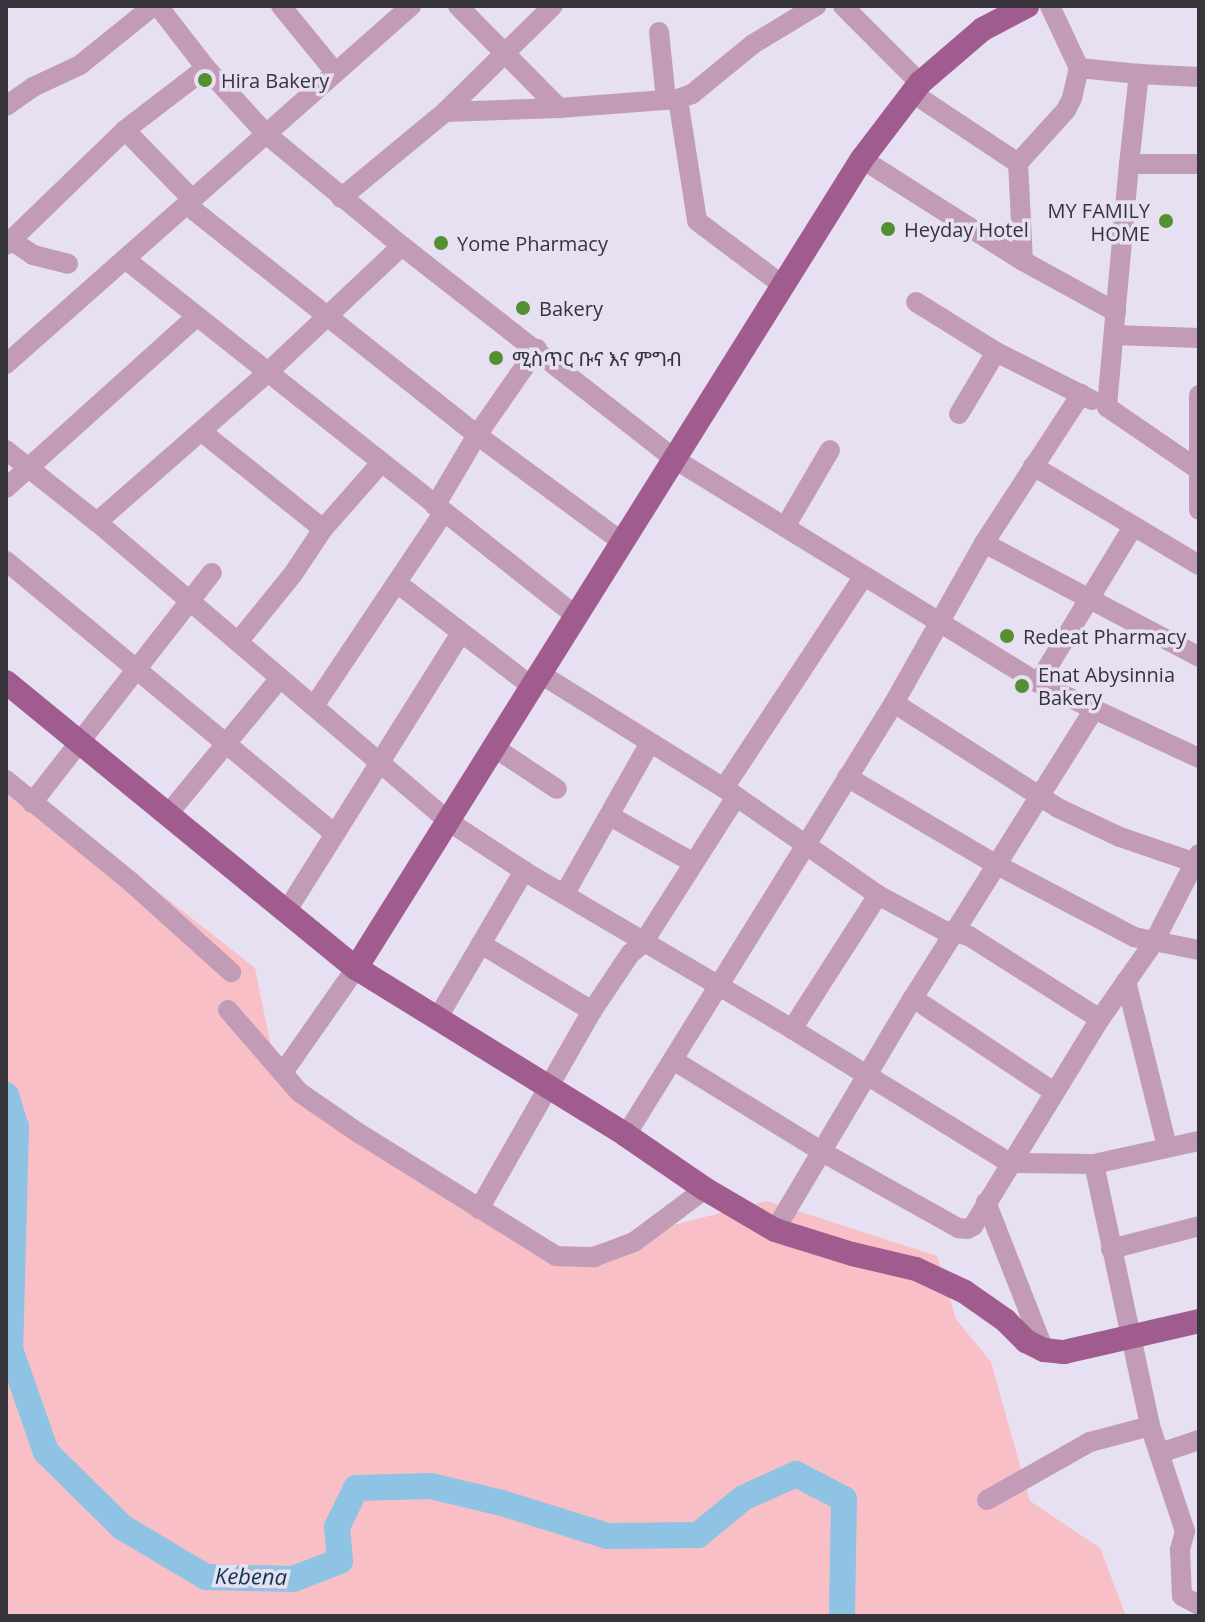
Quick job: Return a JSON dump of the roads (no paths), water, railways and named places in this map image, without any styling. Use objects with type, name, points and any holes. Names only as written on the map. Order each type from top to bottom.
[{"type":"main road","points":[[356,968],[862,159],[916,88],[983,29],[1027,6]]},
{"type":"main road","points":[[6,682],[356,968],[775,1230],[852,1254],[916,1269],[965,1292],[1044,1350],[1064,1352],[1199,1321]]},
{"type":"street","points":[[6,106],[33,87],[80,65],[156,6],[206,68],[266,134],[341,198],[676,460],[1038,683],[1199,758]]},
{"type":"street","points":[[281,6],[335,72]]},
{"type":"street","points":[[458,6],[559,108]]},
{"type":"street","points":[[341,198],[445,112],[553,6]]},
{"type":"street","points":[[445,112],[559,108],[672,99],[705,87],[753,44],[816,6]]},
{"type":"street","points":[[843,6],[916,88],[1018,163]]},
{"type":"street","points":[[1023,261],[1018,163],[1066,110],[1079,68],[1050,6]]},
{"type":"street","points":[[6,364],[190,203],[399,10]]},
{"type":"street","points":[[659,32],[697,221],[781,284]]},
{"type":"street","points":[[68,264],[33,255],[8,243],[125,130],[206,68]]},
{"type":"street","points":[[1079,68],[1199,77]]},
{"type":"street","points":[[1107,407],[1139,74]]},
{"type":"street","points":[[125,130],[190,203],[477,435],[622,542]]},
{"type":"street","points":[[862,159],[1023,261],[1116,312]]},
{"type":"street","points":[[1129,164],[1199,164]]},
{"type":"street","points":[[97,522],[202,432],[402,246]]},
{"type":"street","points":[[125,259],[576,616]]},
{"type":"street","points":[[916,302],[996,352],[1107,407],[1198,470]]},
{"type":"street","points":[[6,488],[196,317]]},
{"type":"street","points":[[1114,335],[1199,338]]},
{"type":"street","points":[[314,706],[397,583],[477,435],[537,349]]},
{"type":"street","points":[[959,414],[996,352]]},
{"type":"street","points":[[626,1135],[894,703],[984,543],[1081,394]]},
{"type":"street","points":[[1199,395],[1199,510]]},
{"type":"street","points":[[202,432],[323,529]]},
{"type":"street","points":[[6,450],[97,522],[448,821],[524,871],[792,1029],[1010,1163],[1094,1164],[1199,1141]]},
{"type":"street","points":[[785,527],[830,450]]},
{"type":"street","points":[[238,642],[293,574],[323,529],[381,463]]},
{"type":"street","points":[[1033,466],[1199,565]]},
{"type":"street","points":[[1038,683],[1133,527]]},
{"type":"street","points":[[984,543],[1199,657]]},
{"type":"street","points":[[6,561],[334,833]]},
{"type":"street","points":[[32,803],[135,669],[191,604],[212,573]]},
{"type":"street","points":[[479,1209],[592,1011],[630,954],[643,943],[730,792],[864,576]]},
{"type":"street","points":[[397,583],[461,633],[535,680],[650,743],[730,792],[878,895],[943,930],[969,936],[1100,1019]]},
{"type":"street","points":[[286,912],[461,633]]},
{"type":"street","points":[[168,814],[280,678]]},
{"type":"street","points":[[673,1060],[824,1153],[958,1228],[973,1226],[1100,1019],[1154,942],[1197,860],[1120,837],[1040,795],[894,703]]},
{"type":"street","points":[[775,1230],[870,1076],[913,998],[999,866],[1093,711]]},
{"type":"street","points":[[565,893],[650,743]]},
{"type":"street","points":[[495,748],[557,789]]},
{"type":"street","points":[[847,777],[999,866],[1134,937],[1199,950]]},
{"type":"street","points":[[6,780],[131,882],[231,972]]},
{"type":"street","points":[[610,816],[692,862]]},
{"type":"street","points":[[437,1019],[524,871]]},
{"type":"street","points":[[792,1029],[878,895]]},
{"type":"street","points":[[481,944],[592,1011]]},
{"type":"street","points":[[284,1071],[356,968]]},
{"type":"street","points":[[1126,981],[1167,1147]]},
{"type":"street","points":[[913,998],[1054,1092]]},
{"type":"street","points":[[228,1010],[284,1071],[299,1092],[556,1256],[574,1259],[594,1257],[634,1242],[705,1189]]},
{"type":"street","points":[[1094,1164],[1150,1426],[1192,1532],[1180,1550],[1182,1596],[1199,1605]]},
{"type":"street","points":[[986,1202],[1044,1350]]},
{"type":"street","points":[[1111,1249],[1199,1226]]},
{"type":"street","points":[[987,1500],[1090,1442],[1150,1426]]},
{"type":"street","points":[[1160,1453],[1199,1440]]},
{"type":"waterway","name":"Kebena","points":[[6,1095],[16,1127],[10,1349],[46,1452],[122,1527],[206,1577],[293,1579],[340,1561],[337,1527],[356,1488],[431,1486],[502,1503],[607,1536],[698,1535],[743,1498],[796,1474],[844,1499],[842,1616]]},
{"type":"place","name":"Hira Bakery","points":[[205,80]]},
{"type":"place","name":"MY FAMILY HOME","points":[[1166,221]]},
{"type":"place","name":"Heyday Hotel","points":[[888,229]]},
{"type":"place","name":"Yome Pharmacy","points":[[441,243]]},
{"type":"place","name":"Bakery","points":[[523,308]]},
{"type":"place","name":"ሚስጥር ቡና እና ምግብ","points":[[496,358]]},
{"type":"place","name":"Redeat Pharmacy","points":[[1007,636]]},
{"type":"place","name":"Enat Abysinnia Bakery","points":[[1022,686]]}]
